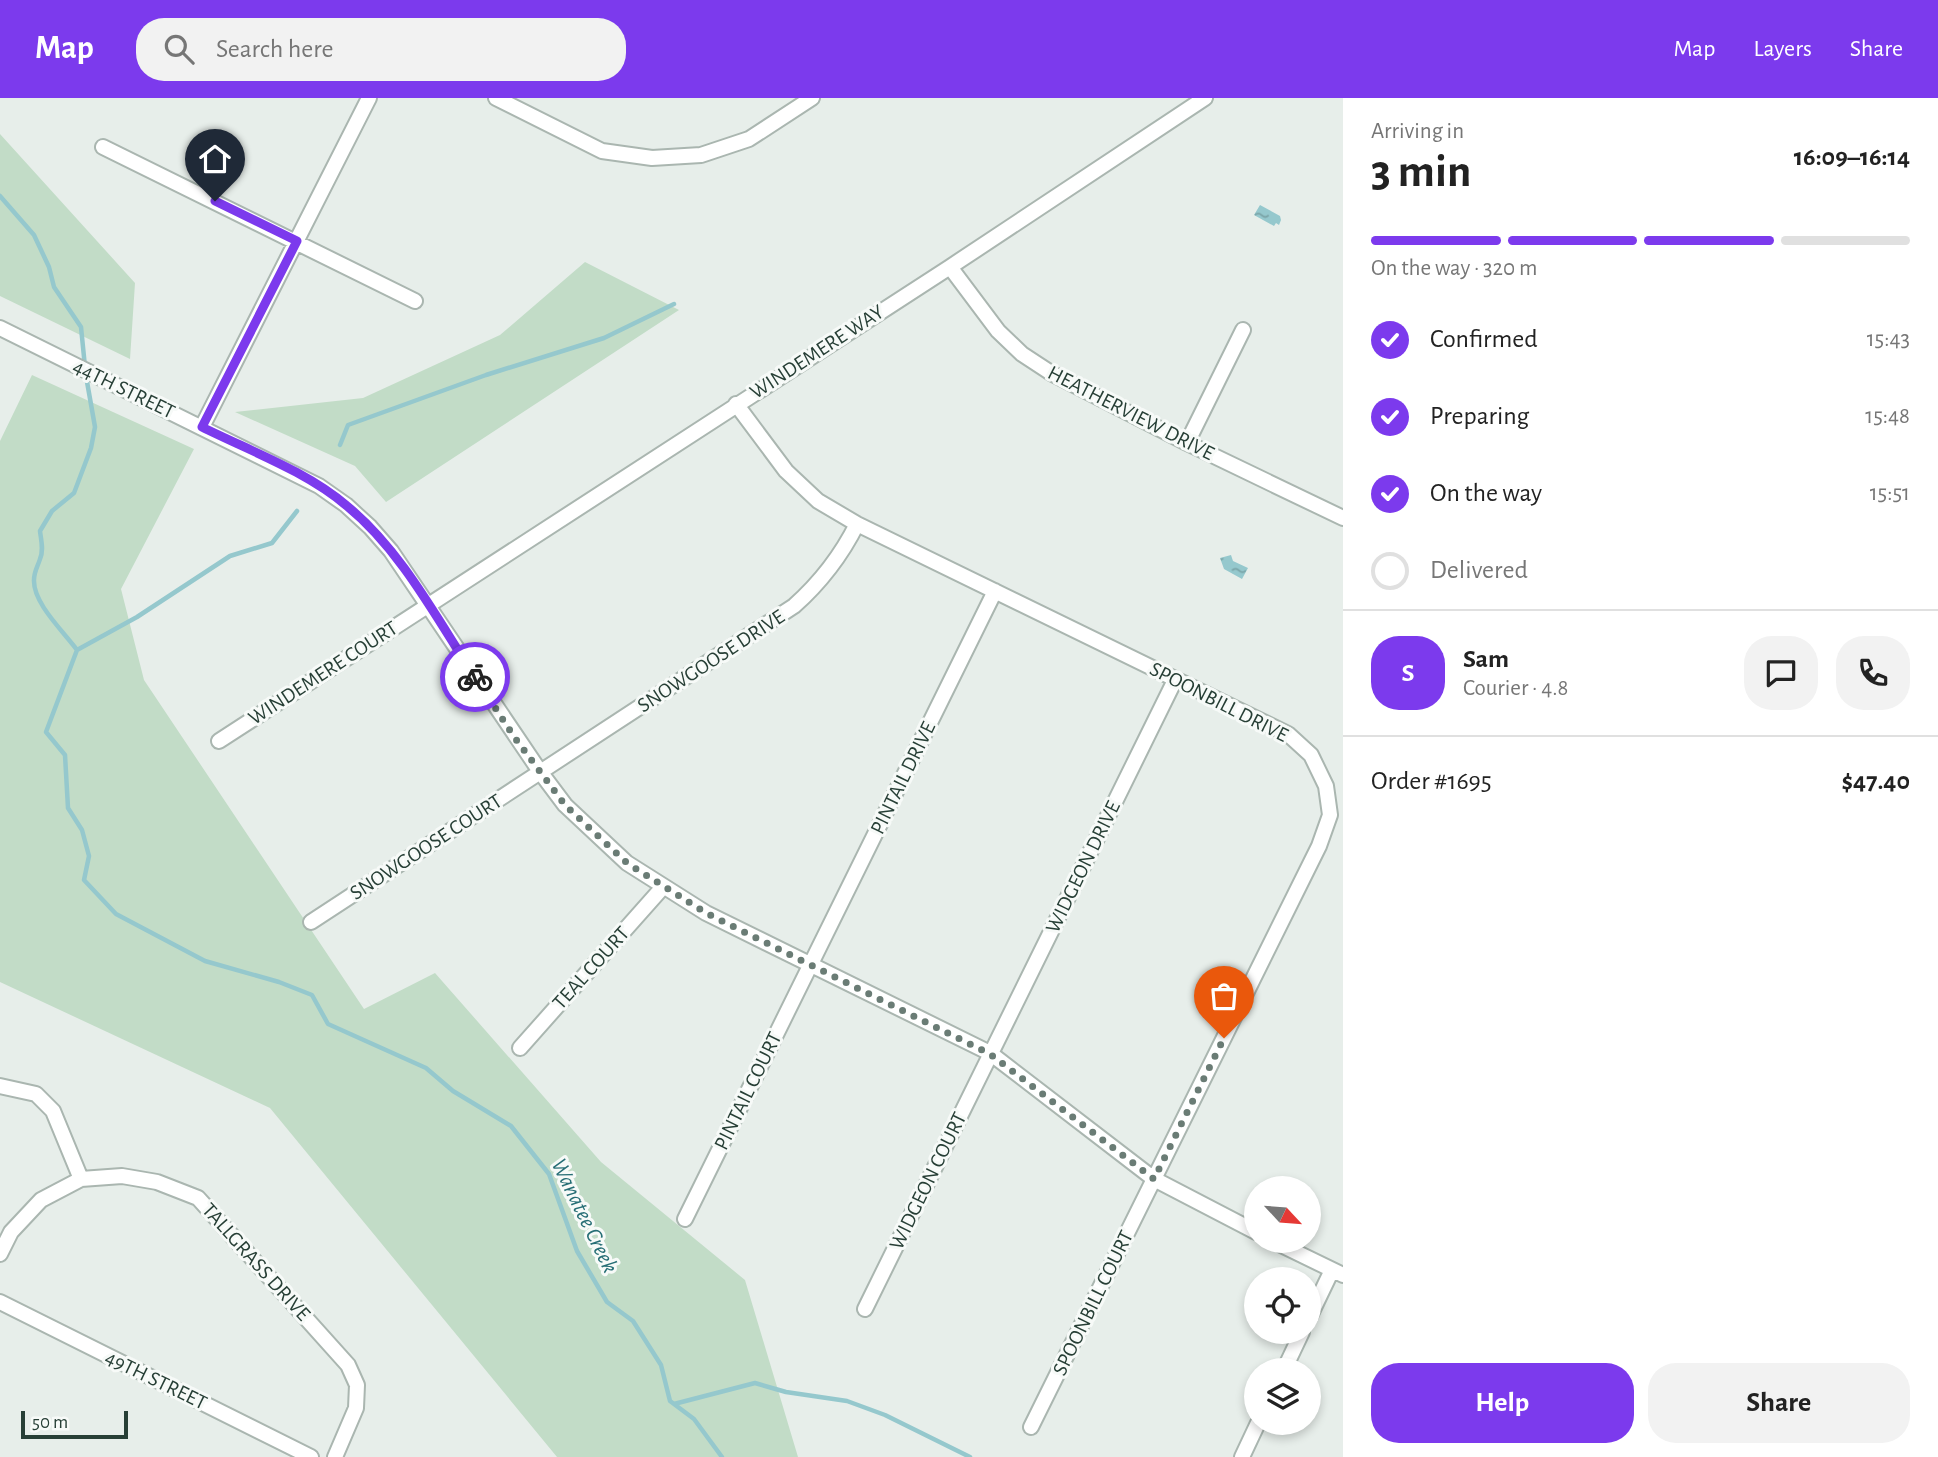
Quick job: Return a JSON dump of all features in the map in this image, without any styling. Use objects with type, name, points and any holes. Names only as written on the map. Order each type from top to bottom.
[{"type":"street","points":[[202,427],[369,98]]},
{"type":"street","points":[[496,98],[602,151],[652,158],[701,155],[749,139],[812,98]]},
{"type":"street","name":"WINDEMERE WAY","points":[[428,606],[1205,98]]},
{"type":"street","points":[[103,147],[415,301]]},
{"type":"street","name":"HEATHERVIEW DRIVE","points":[[950,267],[998,331],[1022,354],[1051,373],[1187,443],[1343,518]]},
{"type":"street","name":"44TH STREET","points":[[0,328],[298,474],[346,505],[391,551],[565,805],[627,863],[706,913],[990,1054],[1154,1179],[1244,1227]]},
{"type":"street","points":[[1187,443],[1243,330]]},
{"type":"street","name":"SPOONBILL DRIVE","points":[[736,404],[786,471],[818,501],[857,524],[1288,734],[1311,755],[1326,786],[1330,815],[1319,846],[1154,1179]]},
{"type":"street","name":"SNOWGOOSE DRIVE","points":[[541,773],[794,606],[816,586],[831,567],[847,545],[857,524]]},
{"type":"street","name":"PINTAIL DRIVE","points":[[810,964],[995,591]]},
{"type":"street","name":"WINDEMERE COURT","points":[[219,741],[428,606]]},
{"type":"street","name":"WIDGEON DRIVE","points":[[990,1054],[1175,680]]},
{"type":"street","name":"SNOWGOOSE COURT","points":[[311,922],[541,773]]},
{"type":"street","name":"TEAL COURT","points":[[520,1048],[663,887]]},
{"type":"street","name":"PINTAIL COURT","points":[[685,1219],[810,964]]},
{"type":"street","name":"WIDGEON COURT","points":[[865,1309],[990,1054]]},
{"type":"street","points":[[0,1086],[36,1094],[53,1111],[81,1179]]},
{"type":"street","name":"TALLGRASS DRIVE","points":[[0,1254],[11,1232],[41,1200],[81,1179],[122,1176],[157,1182],[198,1199],[348,1365],[357,1385],[356,1408],[335,1457]]},
{"type":"street","name":"SPOONBILL COURT","points":[[1031,1427],[1154,1179]]},
{"type":"street","points":[[1298,1253],[1338,1272],[1321,1299]]},
{"type":"street","name":"49TH STREET","points":[[0,1302],[312,1457]]},
{"type":"street","points":[[1242,1457],[1252,1435]]},
{"type":"green space","points":[[0,134],[135,283],[130,359],[0,296]]},
{"type":"green space","points":[[585,262],[679,310],[386,502],[355,466],[235,412],[363,398],[500,335]]},
{"type":"green space","points":[[32,375],[194,449],[121,589],[144,680],[364,1009],[435,973],[601,1162],[745,1280],[798,1457],[557,1457],[270,1108],[0,982],[0,441]]},
{"type":"water","points":[[1260,205],[1280,216],[1279,225],[1276,223],[1274,226],[1254,215]]},
{"type":"water","points":[[1231,555],[1233,561],[1248,568],[1242,579],[1224,569],[1220,558]]},
{"type":"waterway","name":"Wanatee Creek","points":[[0,196],[34,235],[49,267],[54,287],[81,327],[85,367]]},
{"type":"waterway","points":[[340,445],[348,425],[486,375],[604,338],[674,304]]},
{"type":"waterway","name":"Wanatee Creek","points":[[86,376],[95,427],[91,448],[74,493],[52,511],[40,531],[42,552],[34,580],[43,607],[77,650],[46,732],[65,755],[68,808],[82,830],[89,856],[84,880],[116,914],[205,961],[279,982],[312,995],[328,1024],[426,1068],[453,1091],[511,1126],[549,1174],[577,1251],[607,1302],[633,1321],[661,1365],[670,1401],[694,1419],[722,1457]]},
{"type":"waterway","points":[[77,650],[137,617],[230,556],[272,543],[297,511]]},
{"type":"waterway","points":[[674,1404],[755,1383],[786,1392],[847,1401],[885,1415],[970,1457]]},
{"type":"way so far","points":[[475,677],[515,738],[565,805],[627,863],[706,913],[990,1054],[1154,1179],[1224,1038]]},
{"type":"route","points":[[215,201],[297,241],[202,427],[298,474],[346,505],[391,551],[475,677]]}]
